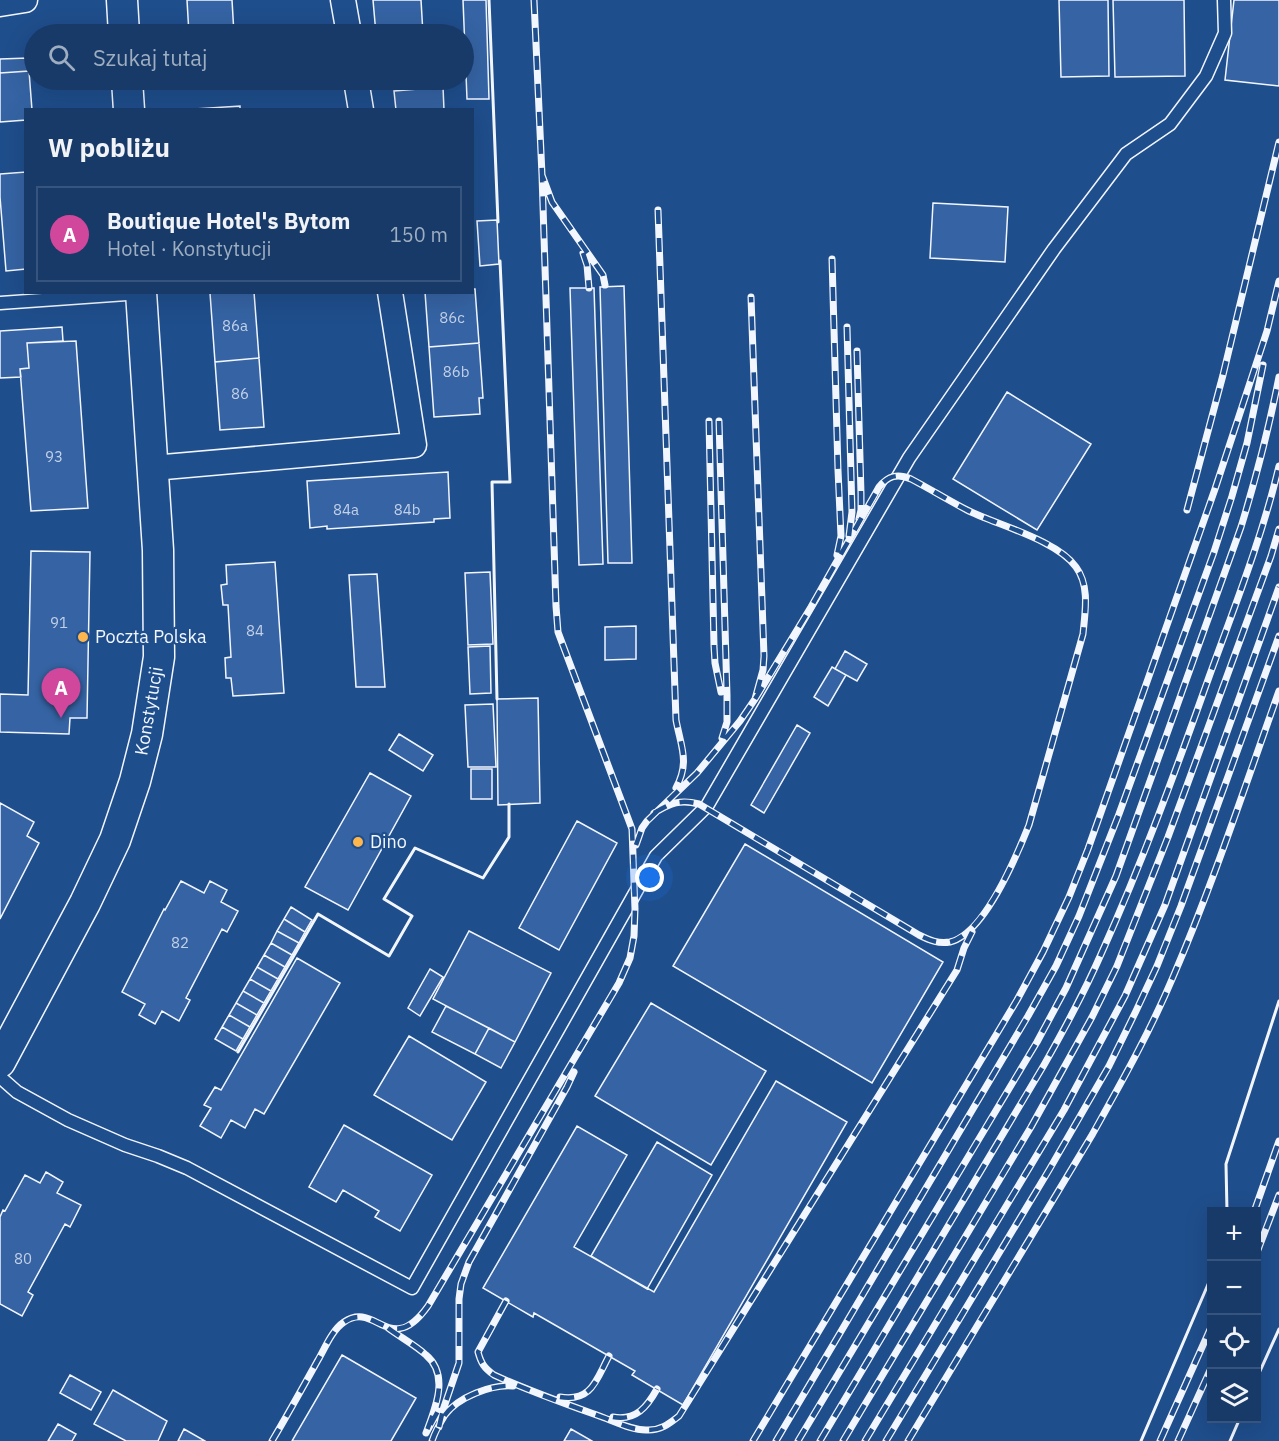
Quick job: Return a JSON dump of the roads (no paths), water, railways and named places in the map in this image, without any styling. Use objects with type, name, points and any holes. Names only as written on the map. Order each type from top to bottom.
[{"type":"street","points":[[0,4],[25,0]]},
{"type":"street","points":[[122,0],[123,24]]},
{"type":"street","points":[[343,0],[347,24]]},
{"type":"street","points":[[128,90],[129,108]]},
{"type":"street","points":[[358,90],[361,108]]},
{"type":"street","name":"Konstytucji","points":[[0,1062],[86,903],[115,840],[135,781],[147,734],[159,657],[158,550],[141,294]]},
{"type":"street","points":[[153,468],[414,446],[390,294]]},
{"type":"lane","points":[[0,1077],[17,1092],[68,1120],[125,1145],[188,1168],[412,1288],[656,856],[706,806],[909,458],[1054,249],[1126,154],[1170,124],[1206,76],[1225,33],[1224,0]]},
{"type":"lane","points":[[0,303],[127,294]]},
{"type":"railway","points":[[534,0],[542,175],[552,202],[603,275],[605,285]]},
{"type":"railway","points":[[1187,510],[1223,375],[1279,142]]},
{"type":"railway","points":[[272,1441],[329,1339],[340,1325],[355,1317],[365,1318],[393,1329],[403,1328],[415,1321],[428,1306],[619,983],[630,958],[635,909],[632,829],[558,632],[542,175]]},
{"type":"railway","points":[[658,210],[676,720],[683,762],[683,770],[676,788]]},
{"type":"railway","points":[[583,253],[587,265],[589,288]]},
{"type":"railway","points":[[832,259],[841,536],[837,555]]},
{"type":"railway","points":[[753,1441],[1017,1000],[1069,897],[1215,489],[1267,331],[1279,281]]},
{"type":"railway","points":[[636,845],[647,821],[697,773],[740,721],[755,699],[763,670],[751,297]]},
{"type":"railway","points":[[847,327],[852,512],[849,536]]},
{"type":"railway","points":[[857,351],[861,494],[859,519]]},
{"type":"railway","points":[[776,1441],[1028,1016],[1056,966],[1079,916],[1119,814],[1214,552],[1247,443],[1263,365]]},
{"type":"railway","points":[[798,1441],[1037,1042],[1066,988],[1116,876],[1241,527],[1262,453],[1279,377]]},
{"type":"railway","points":[[709,421],[714,646],[721,692]]},
{"type":"railway","points":[[719,421],[727,695],[727,722],[722,738]]},
{"type":"railway","points":[[820,1441],[1044,1065],[1095,967],[1145,850],[1184,747],[1256,546],[1279,466]]},
{"type":"railway","points":[[654,813],[676,803],[699,804],[919,935],[942,942],[950,942],[963,936],[975,925],[998,892],[1029,825],[1083,634],[1086,599],[1083,582],[1076,567],[1067,557],[1041,541],[967,510],[911,479],[901,476],[889,478],[879,487],[811,607],[755,699]]},
{"type":"railway","points":[[843,1441],[1031,1127],[1092,1017],[1117,966],[1168,837],[1279,529]]},
{"type":"railway","points":[[865,1441],[1064,1110],[1125,996],[1165,905],[1279,587]]},
{"type":"railway","points":[[886,1441],[1049,1170],[1109,1066],[1136,1011],[1181,906],[1279,636]]},
{"type":"railway","points":[[908,1441],[1092,1135],[1145,1037],[1202,906],[1279,691]]},
{"type":"railway","points":[[506,1301],[478,1352],[483,1365],[494,1375],[635,1429],[660,1428],[679,1416],[957,970],[972,932]]},
{"type":"railway","points":[[439,1427],[459,1363],[459,1299],[461,1284],[469,1262],[574,1072]]},
{"type":"railway","points":[[1256,1207],[1279,1141]]},
{"type":"railway","points":[[1261,1242],[1279,1195]]},
{"type":"railway","points":[[388,1328],[426,1355],[437,1372],[438,1392],[426,1433],[438,1411]]},
{"type":"railway","points":[[1160,1441],[1207,1336]]},
{"type":"railway","points":[[560,1397],[571,1398],[586,1393],[596,1381],[609,1356]]},
{"type":"railway","points":[[1178,1441],[1211,1369]]},
{"type":"railway","points":[[432,1441],[445,1415],[458,1403],[476,1393],[495,1387],[513,1386]]},
{"type":"railway","points":[[613,1417],[634,1415],[645,1407],[657,1389]]},
{"type":"place","name":"Poczta Polska","points":[[83,637]]},
{"type":"place","name":"Boutique Hotel's Bytom","points":[[61,718]]},
{"type":"place","name":"Dino","points":[[358,842]]}]
